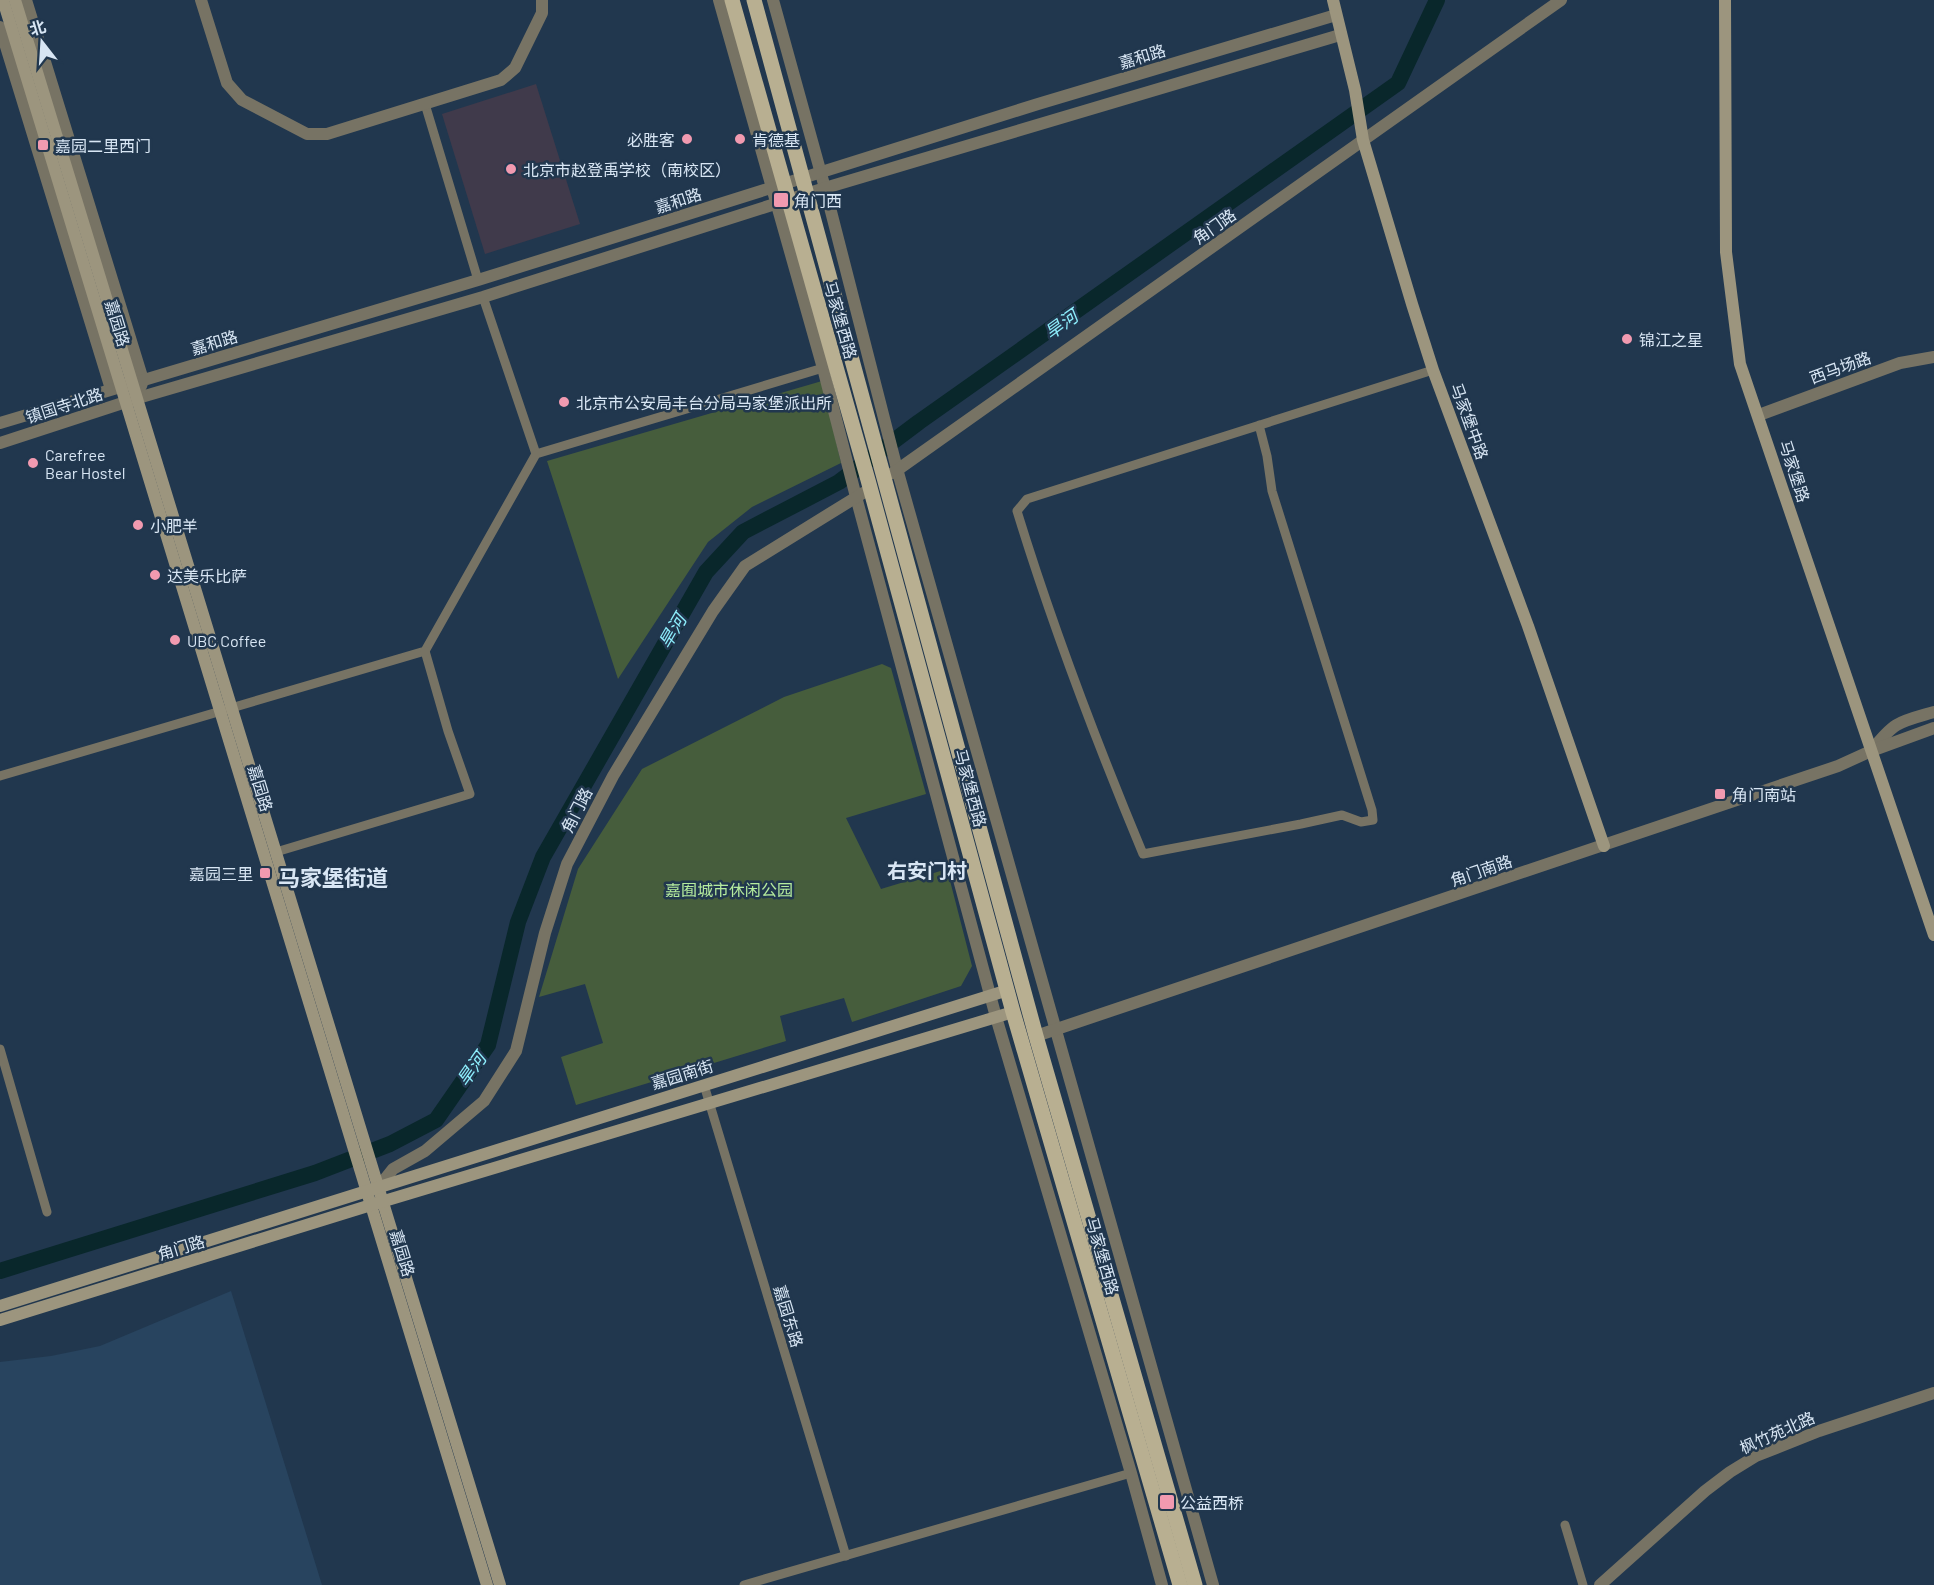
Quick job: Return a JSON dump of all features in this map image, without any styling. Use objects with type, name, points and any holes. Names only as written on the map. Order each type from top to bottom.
[{"type":"main road","name":"嘉园路","points":[[3,0],[127,385]]},
{"type":"main road","name":"嘉园路","points":[[15,0],[131,400],[355,1128]]},
{"type":"main road","name":"马家堡西路","points":[[732,0],[777,186],[858,443],[1013,1012],[1180,1585]]},
{"type":"main road","name":"马家堡西路","points":[[754,0],[890,470],[1036,1036],[1195,1585]]},
{"type":"main road","name":"马家堡中路","points":[[1333,0],[1354,90],[1362,137],[1433,370],[1528,626],[1604,846]]},
{"type":"main road","name":"马家堡路","points":[[1725,0],[1726,252],[1740,364],[1934,935]]},
{"type":"main road","name":"嘉园路","points":[[225,709],[276,852],[487,1585]]},
{"type":"main road","name":"嘉园南街","points":[[371,1183],[704,1085],[1008,990]]},
{"type":"main road","points":[[377,1204],[1013,1012]]},
{"type":"main road","name":"角门路","points":[[0,1306],[371,1183]]},
{"type":"main road","name":"嘉园路","points":[[377,1204],[500,1585]]},
{"type":"main road","name":"角门路","points":[[0,1320],[377,1204]]},
{"type":"street","points":[[26,0],[127,385]]},
{"type":"street","points":[[201,0],[227,82],[242,100],[307,134],[327,134],[501,80],[515,68],[542,13],[542,0]]},
{"type":"street","name":"马家堡西路","points":[[719,0],[777,186]]},
{"type":"street","name":"马家堡西路","points":[[773,0],[825,188],[879,432]]},
{"type":"street","name":"角门路","points":[[890,470],[987,408],[1362,137],[1561,0]]},
{"type":"street","name":"嘉和路","points":[[127,385],[478,280],[1038,104],[1336,15]]},
{"type":"street","points":[[0,27],[127,385]]},
{"type":"street","name":"嘉和路","points":[[131,400],[483,297],[808,193],[1341,35]]},
{"type":"street","points":[[425,104],[478,280]]},
{"type":"street","name":"马家堡西路","points":[[782,202],[844,451],[990,996],[1162,1585]]},
{"type":"street","points":[[483,297],[536,454]]},
{"type":"street","name":"西马场路","points":[[1759,415],[1900,363],[1934,357]]},
{"type":"street","points":[[0,776],[425,651],[536,454],[823,368]]},
{"type":"street","points":[[1259,425],[1267,456],[1272,491],[1369,800],[1373,820],[1361,822],[1342,814],[1143,854],[1108,770],[1046,603],[1017,511],[1027,499],[1259,425],[1433,370]]},
{"type":"street","name":"镇国寺北路","points":[[0,423],[127,385]]},
{"type":"street","name":"镇国寺北路","points":[[0,443],[131,400]]},
{"type":"street","name":"马家堡西路","points":[[890,470],[1057,1030],[1213,1585]]},
{"type":"street","name":"角门路","points":[[371,1183],[425,1151],[484,1101],[516,1051],[545,933],[567,864],[613,776],[713,611],[745,566],[856,496],[869,484]]},
{"type":"street","points":[[276,852],[470,795],[425,651]]},
{"type":"street","points":[[1871,751],[1899,722],[1934,712]]},
{"type":"street","name":"角门南路","points":[[1036,1036],[1838,766],[1871,751],[1934,728]]},
{"type":"street","points":[[0,1049],[47,1212]]},
{"type":"street","name":"嘉园东路","points":[[704,1085],[846,1556]]},
{"type":"street","name":"枫竹苑北路","points":[[1600,1585],[1705,1491],[1756,1456],[1819,1431],[1934,1393]]},
{"type":"street","points":[[744,1585],[1131,1473]]},
{"type":"street","points":[[1565,1524],[1583,1585]]},
{"type":"shaded area","name":"北京市赵登禹学校（南校区）","points":[[536,84],[580,224],[485,254],[442,114]]},
{"type":"shaded area","points":[[231,1291],[322,1585],[0,1585],[0,1362],[51,1356],[100,1346]]},
{"type":"green space","points":[[822,381],[841,463],[752,507],[708,542],[618,679],[547,461]]},
{"type":"green space","name":"嘉囿城市休闲公园","points":[[882,664],[891,668],[926,794],[846,818],[881,889],[947,869],[972,966],[961,986],[852,1022],[844,998],[780,1016],[786,1041],[576,1105],[561,1057],[603,1043],[585,984],[539,997],[578,869],[642,769],[784,697]]},
{"type":"waterway","name":"旱河","points":[[0,1271],[315,1173],[390,1144],[436,1120],[488,1045],[518,922],[543,857],[706,572],[743,532],[839,482],[919,422],[1398,83],[1437,0]]},
{"type":"place","name":"必胜客","points":[[687,139]]},
{"type":"place","name":"肯德基","points":[[740,139]]},
{"type":"place","name":"嘉园二里西门","points":[[43,145]]},
{"type":"place","name":"北京市赵登禹学校（南校区）","points":[[511,169]]},
{"type":"place","name":"角门西","points":[[781,200]]},
{"type":"place","name":"锦江之星","points":[[1627,339]]},
{"type":"place","name":"北京市公安局丰台分局马家堡派出所","points":[[564,402]]},
{"type":"place","name":"Carefree Bear Hostel","points":[[33,463]]},
{"type":"place","name":"小肥羊","points":[[138,525]]},
{"type":"place","name":"达美乐比萨","points":[[155,575]]},
{"type":"place","name":"UBC Coffee","points":[[175,640]]},
{"type":"place","name":"角门南站","points":[[1720,794]]},
{"type":"place","name":"嘉园三里","points":[[265,873]]},
{"type":"place","name":"公益西桥","points":[[1167,1502]]},
{"type":"district","name":"右安门村","points":[[927,870]]},
{"type":"district","name":"马家堡街道","points":[[333,877]]}]
